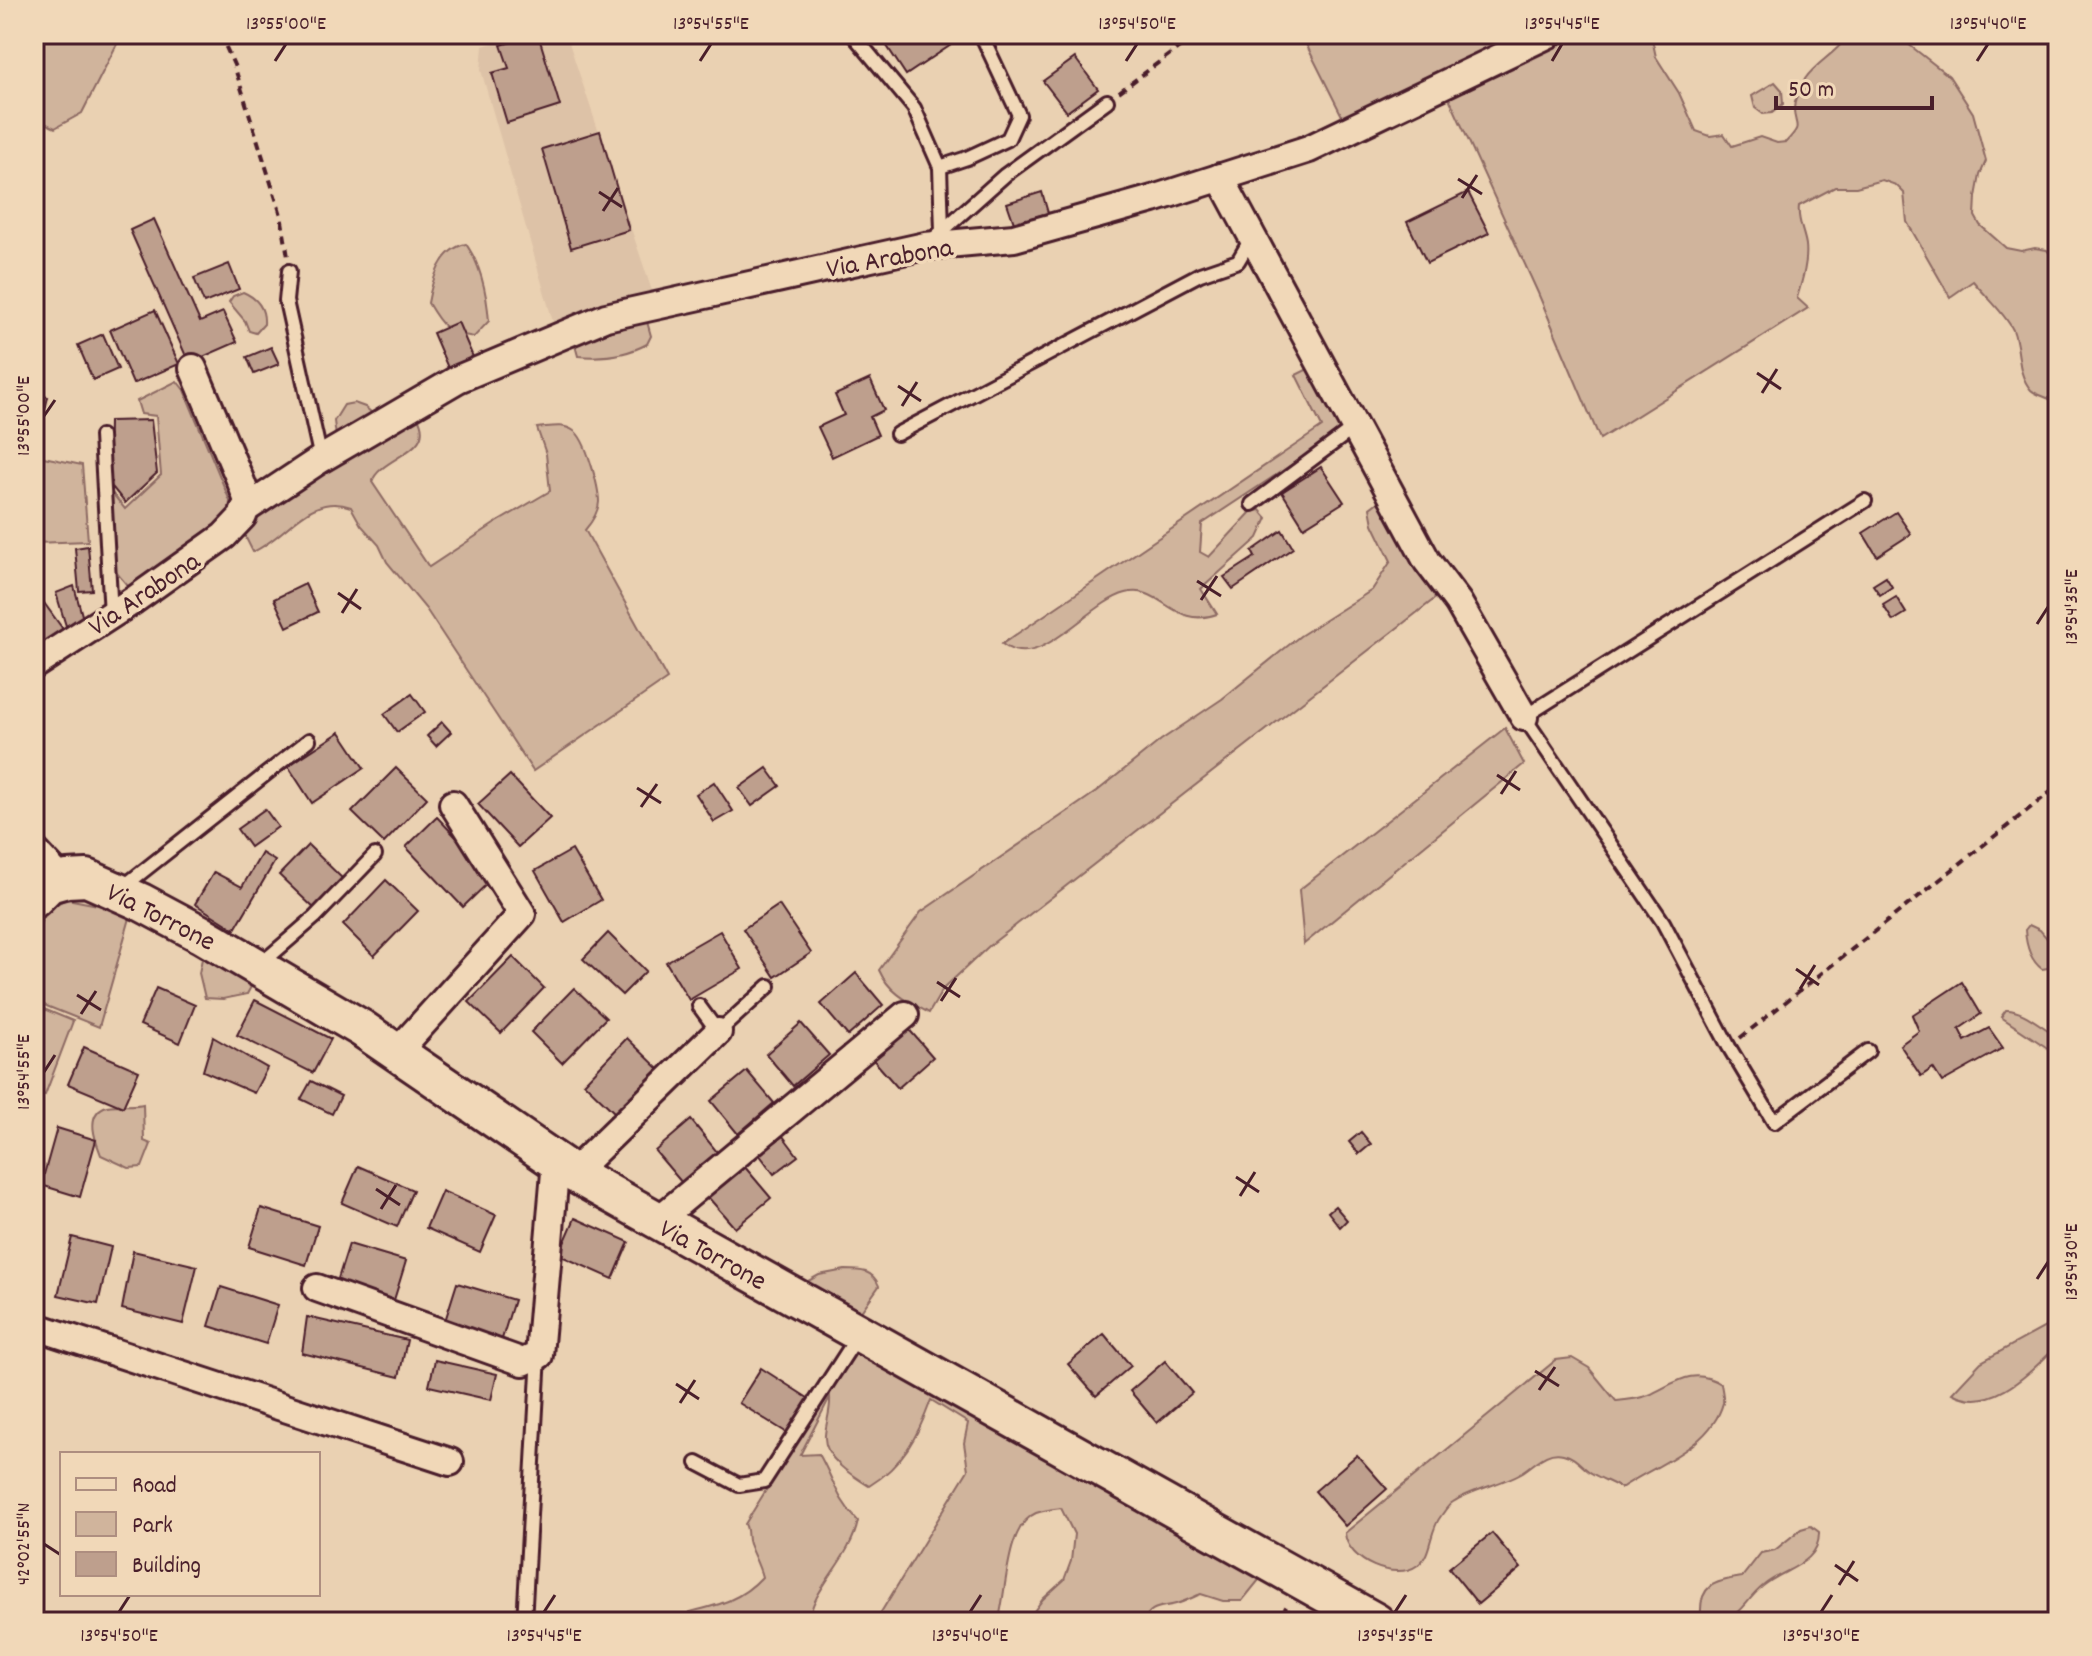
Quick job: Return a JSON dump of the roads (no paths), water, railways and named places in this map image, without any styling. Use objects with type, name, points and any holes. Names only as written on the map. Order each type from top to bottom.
[{"type":"main road","name":"Via Torrone","points":[[48,890],[87,878],[189,927],[361,1028],[564,1167],[1376,1622]]},
{"type":"street","name":"Via Arabona","points":[[34,665],[224,536],[243,516],[244,510],[321,459],[458,379],[606,317],[934,238],[1014,238],[1220,177],[1309,149],[1549,34]]},
{"type":"street","points":[[1220,177],[1427,561],[1458,602],[1524,717]]},
{"type":"street","points":[[193,368],[248,501],[244,510]]},
{"type":"street","points":[[397,1052],[522,914],[453,804]]},
{"type":"street","points":[[34,850],[48,890]]},
{"type":"street","points":[[657,1221],[905,1015]]},
{"type":"street","points":[[317,1288],[523,1362],[539,1355],[564,1167],[718,1032]]},
{"type":"street","points":[[34,1326],[450,1462]]},
{"type":"lane","points":[[855,34],[914,108],[940,167],[934,238]]},
{"type":"lane","points":[[940,167],[1008,139],[1019,115],[981,34]]},
{"type":"lane","points":[[934,238],[1005,175],[1107,101]]},
{"type":"lane","points":[[897,434],[1200,274],[1238,261],[1252,237]]},
{"type":"lane","points":[[289,271],[286,301],[321,459]]},
{"type":"lane","points":[[1252,504],[1354,428]]},
{"type":"lane","points":[[101,436],[111,615]]},
{"type":"lane","points":[[1865,501],[1524,717],[1663,922],[1729,1047],[1774,1122],[1868,1051]]},
{"type":"lane","points":[[117,892],[309,740]]},
{"type":"lane","points":[[258,967],[315,917],[375,855]]},
{"type":"lane","points":[[699,1006],[718,1032],[769,986]]},
{"type":"lane","points":[[697,1463],[739,1485],[764,1481],[859,1334]]},
{"type":"lane","points":[[524,1622],[539,1355]]}]
